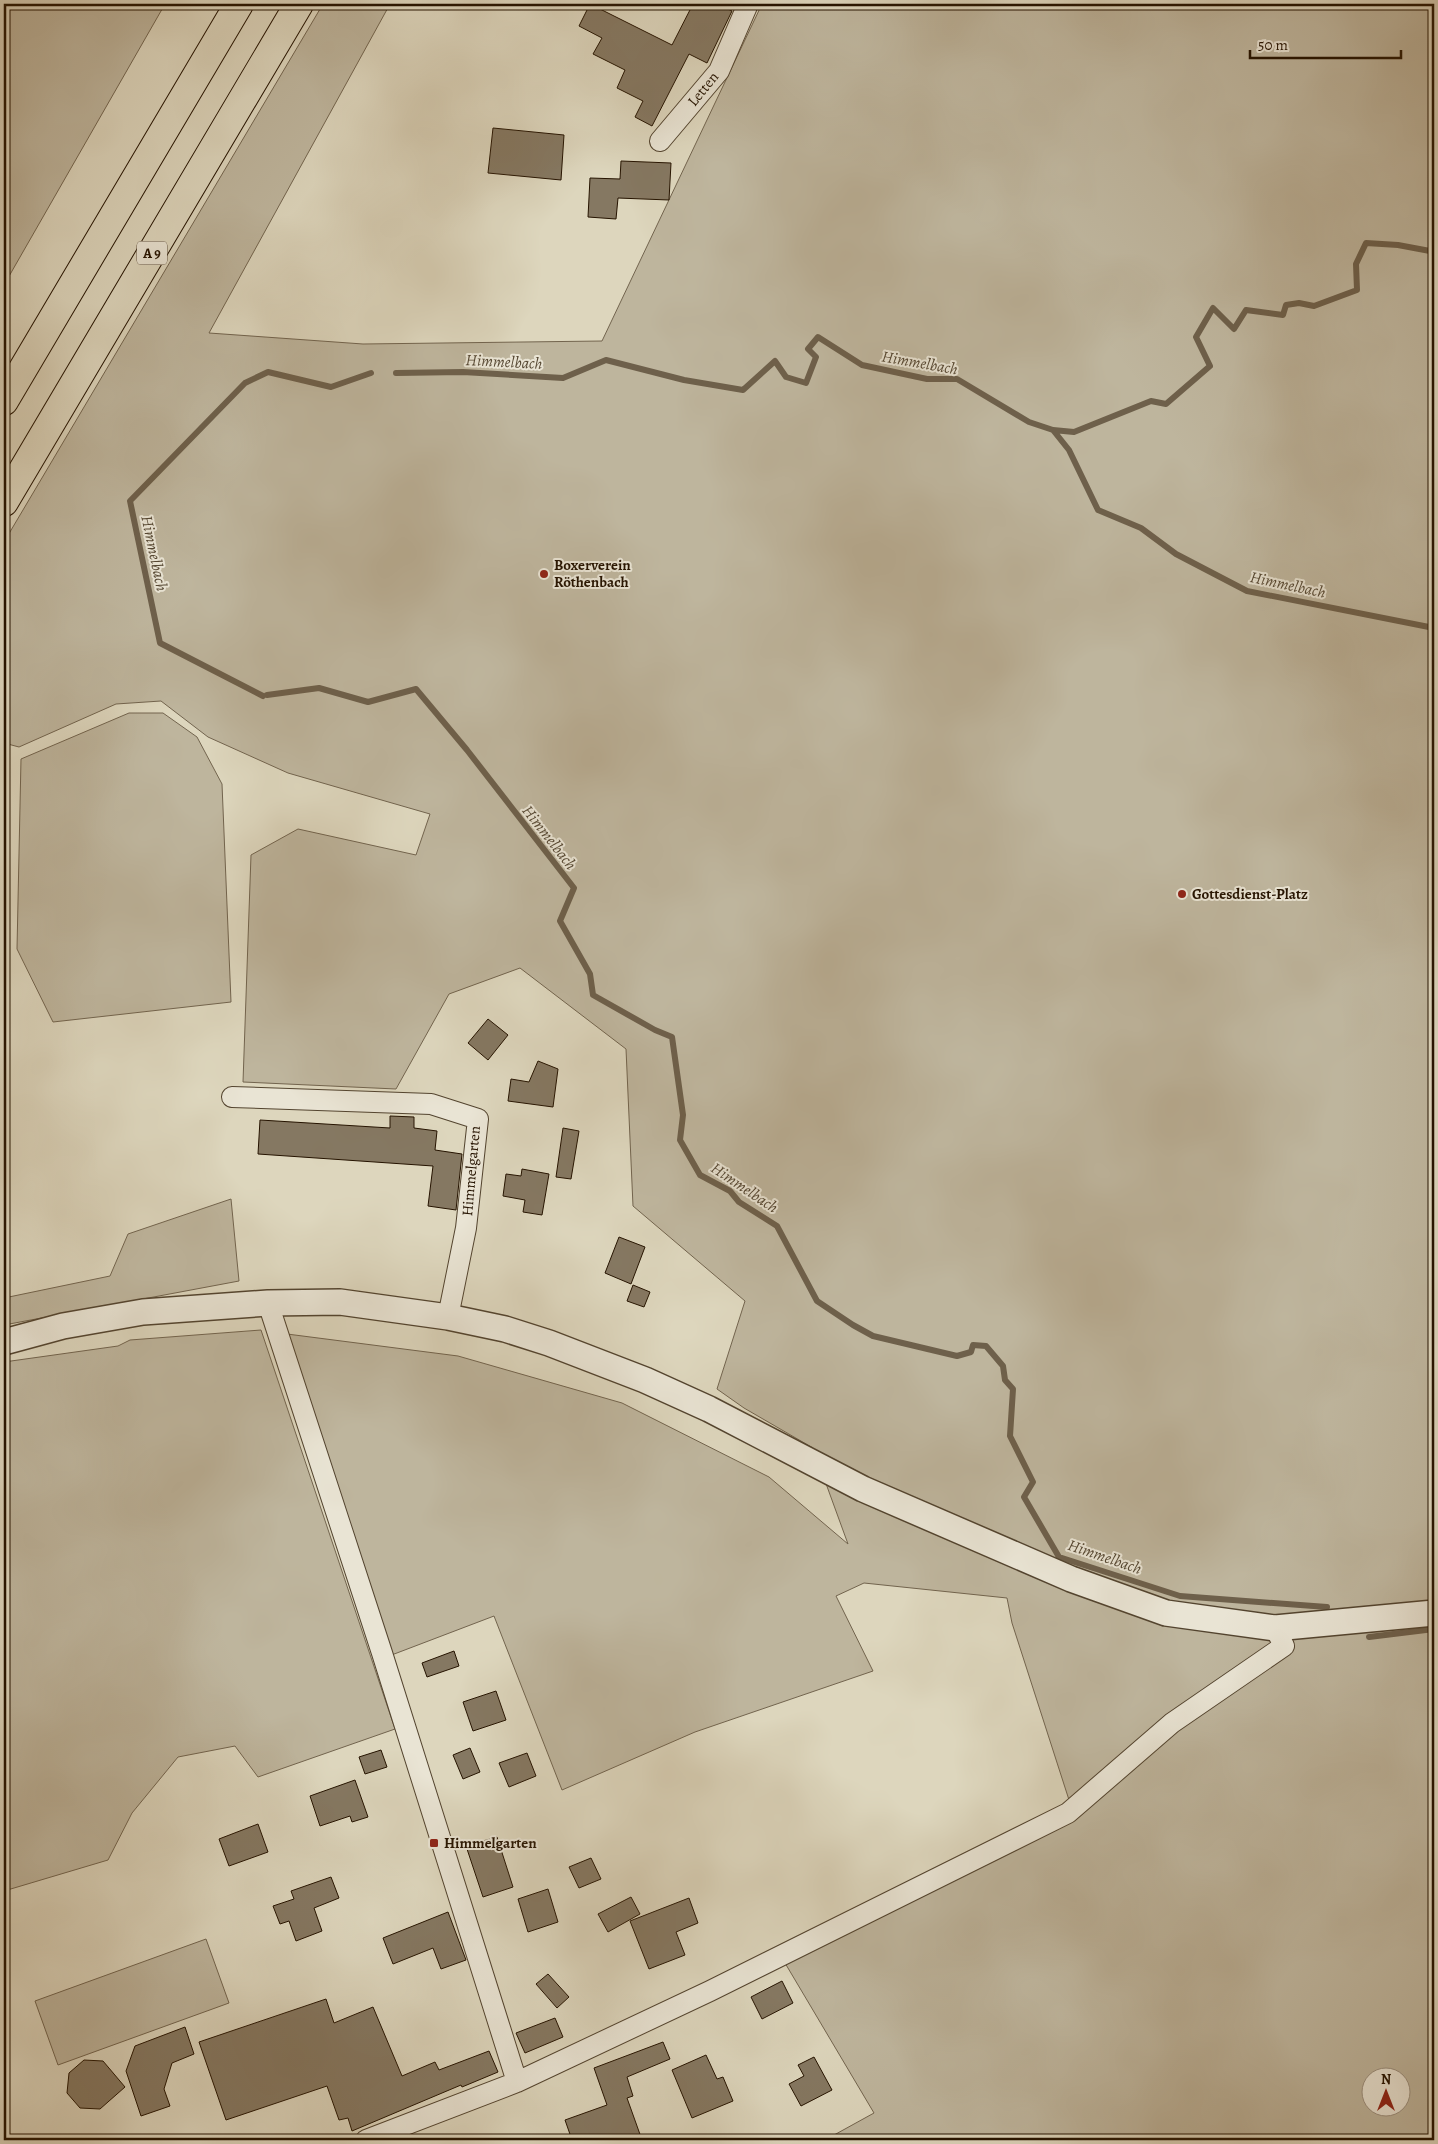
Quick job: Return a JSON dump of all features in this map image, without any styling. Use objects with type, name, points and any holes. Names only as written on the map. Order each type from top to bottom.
[{"type":"highway","points":[[4,401],[238,4]]},
{"type":"highway","name":"A 9","points":[[4,502],[299,4]]},
{"type":"street","name":"Letten","points":[[660,141],[719,71],[748,4]]},
{"type":"street","name":"Himmelgarten","points":[[232,1097],[430,1104],[478,1119],[466,1228],[448,1317]]},
{"type":"street","points":[[4,1342],[63,1326],[143,1312],[268,1303],[340,1302],[448,1317],[505,1329],[549,1343],[645,1380],[709,1409],[862,1489],[1071,1580],[1166,1613],[1275,1628],[1434,1613]]},
{"type":"street","points":[[268,1303],[382,1653],[517,2082]]},
{"type":"street","points":[[366,2140],[517,2082],[710,1991],[1068,1813],[1172,1723],[1284,1646],[1275,1628]]},
{"type":"shaded area","points":[[4,4],[165,4],[4,285]]},
{"type":"shaded area","points":[[323,4],[390,4],[209,333],[363,344],[602,341],[762,4],[1434,4],[1434,2140],[825,2140],[874,2113],[785,1963],[1070,1803],[1012,1623],[1007,1598],[864,1583],[836,1596],[873,1671],[695,1732],[562,1790],[494,1616],[389,1656],[287,1334],[458,1356],[622,1403],[769,1477],[848,1544],[813,1448],[744,1408],[717,1389],[745,1301],[633,1206],[626,1049],[520,968],[449,994],[396,1089],[243,1082],[251,855],[298,829],[416,855],[430,814],[288,773],[208,737],[161,701],[116,704],[19,747],[4,743],[4,542]]},
{"type":"shaded area","points":[[129,713],[163,713],[197,737],[222,784],[231,1002],[53,1022],[17,949],[21,759]]},
{"type":"shaded area","points":[[231,1199],[239,1281],[4,1325],[4,1298],[110,1276],[128,1234]]},
{"type":"shaded area","points":[[261,1330],[395,1729],[258,1777],[235,1746],[178,1757],[132,1813],[108,1860],[4,1891],[4,1362],[118,1346],[130,1340]]},
{"type":"shaded area","points":[[206,1939],[229,2003],[58,2065],[35,2001]]},
{"type":"building","points":[[590,4],[672,45],[693,4],[718,4],[732,11],[707,63],[689,54],[652,126],[635,117],[643,101],[617,88],[625,70],[593,54],[602,38],[579,26]]},
{"type":"building","points":[[493,128],[564,135],[561,180],[488,173]]},
{"type":"building","points":[[621,161],[671,163],[669,200],[618,198],[616,219],[588,217],[590,178],[620,179]]},
{"type":"building","points":[[488,1019],[508,1035],[488,1060],[468,1043]]},
{"type":"building","points":[[538,1061],[558,1069],[553,1107],[508,1101],[511,1079],[529,1082]]},
{"type":"building","points":[[390,1116],[414,1117],[414,1128],[437,1131],[435,1150],[462,1154],[456,1210],[428,1206],[433,1166],[258,1154],[260,1120],[390,1128]]},
{"type":"building","points":[[563,1128],[579,1131],[571,1179],[556,1177]]},
{"type":"building","points":[[522,1169],[549,1174],[542,1215],[523,1212],[525,1200],[503,1196],[506,1174],[521,1176]]},
{"type":"building","points":[[619,1237],[645,1247],[631,1284],[605,1273]]},
{"type":"building","points":[[633,1285],[650,1292],[644,1307],[627,1301]]},
{"type":"building","points":[[454,1651],[459,1666],[427,1677],[422,1663]]},
{"type":"building","points":[[496,1691],[506,1720],[473,1731],[463,1702]]},
{"type":"building","points":[[470,1748],[480,1772],[463,1779],[453,1755]]},
{"type":"building","points":[[381,1750],[387,1767],[365,1774],[359,1757]]},
{"type":"building","points":[[527,1753],[536,1776],[509,1787],[499,1763]]},
{"type":"building","points":[[355,1780],[368,1817],[352,1822],[350,1816],[320,1826],[310,1796]]},
{"type":"building","points":[[258,1824],[268,1852],[229,1866],[219,1839]]},
{"type":"building","points":[[497,1837],[513,1887],[483,1897],[466,1846]]},
{"type":"building","points":[[591,1858],[601,1879],[579,1888],[569,1867]]},
{"type":"building","points":[[331,1877],[339,1898],[314,1908],[322,1931],[296,1941],[289,1921],[280,1924],[273,1906],[294,1899],[291,1891]]},
{"type":"building","points":[[548,1889],[558,1922],[528,1932],[518,1899]]},
{"type":"building","points":[[631,1897],[640,1914],[608,1932],[598,1914]]},
{"type":"building","points":[[689,1898],[698,1923],[676,1932],[685,1955],[649,1969],[630,1921]]},
{"type":"building","points":[[448,1912],[466,1960],[441,1969],[433,1948],[393,1964],[383,1938]]},
{"type":"building","points":[[548,1974],[569,1997],[557,2008],[536,1984]]},
{"type":"building","points":[[782,1981],[793,2003],[762,2019],[751,1997]]},
{"type":"building","points":[[326,1999],[334,2023],[373,2007],[402,2076],[435,2062],[439,2070],[489,2051],[498,2072],[462,2087],[461,2085],[352,2131],[348,2118],[339,2120],[327,2086],[226,2120],[199,2042]]},
{"type":"building","points":[[555,2018],[563,2037],[525,2053],[516,2033]]},
{"type":"building","points":[[185,2027],[194,2054],[172,2063],[164,2089],[170,2106],[141,2116],[126,2071],[135,2046]]},
{"type":"building","points":[[663,2042],[670,2059],[627,2077],[633,2096],[627,2098],[642,2140],[572,2140],[565,2120],[607,2105],[594,2068]]},
{"type":"building","points":[[706,2055],[717,2079],[723,2077],[733,2101],[692,2118],[672,2070]]},
{"type":"building","points":[[814,2057],[832,2090],[801,2106],[789,2084],[804,2076],[798,2065]]},
{"type":"building","points":[[84,2060],[103,2061],[125,2087],[100,2109],[80,2108],[67,2093],[69,2073]]},
{"type":"waterway","points":[[1053,430],[1074,432],[1151,401],[1166,404],[1210,366],[1196,337],[1213,308],[1234,329],[1246,310],[1283,315],[1286,305],[1299,303],[1314,306],[1357,290],[1356,264],[1366,243],[1398,245],[1430,251],[1434,249]]},
{"type":"waterway","name":"Himmelbach","points":[[396,373],[463,372],[563,378],[606,360],[684,380],[743,390],[775,361],[786,377],[806,383],[816,357],[808,349],[818,337],[862,365],[927,379],[957,379],[1029,422],[1053,430],[1069,450],[1098,510],[1141,528],[1176,554],[1247,591],[1434,628]]},
{"type":"waterway","name":"Himmelbach","points":[[263,696],[160,643],[130,501],[245,383],[268,372],[331,387],[371,373]]},
{"type":"waterway","name":"Himmelbach","points":[[267,695],[319,688],[368,702],[416,689],[467,750],[574,888],[560,921],[590,974],[593,995],[655,1030],[672,1037],[683,1115],[680,1140],[700,1175],[730,1191],[739,1202],[777,1226],[817,1301],[853,1325],[873,1336],[957,1356],[971,1352],[973,1345],[986,1346],[1003,1366],[1005,1380],[1013,1389],[1010,1436],[1033,1482],[1024,1497],[1059,1557],[1180,1596],[1327,1607]]},
{"type":"waterway","name":"Himmelbach","points":[[1369,1637],[1434,1629]]},
{"type":"place","name":"Boxerverein Röthenbach","points":[[544,574]]},
{"type":"place","name":"Gottesdienst-Platz","points":[[1182,894]]},
{"type":"place","name":"Himmelgarten","points":[[434,1843]]}]
